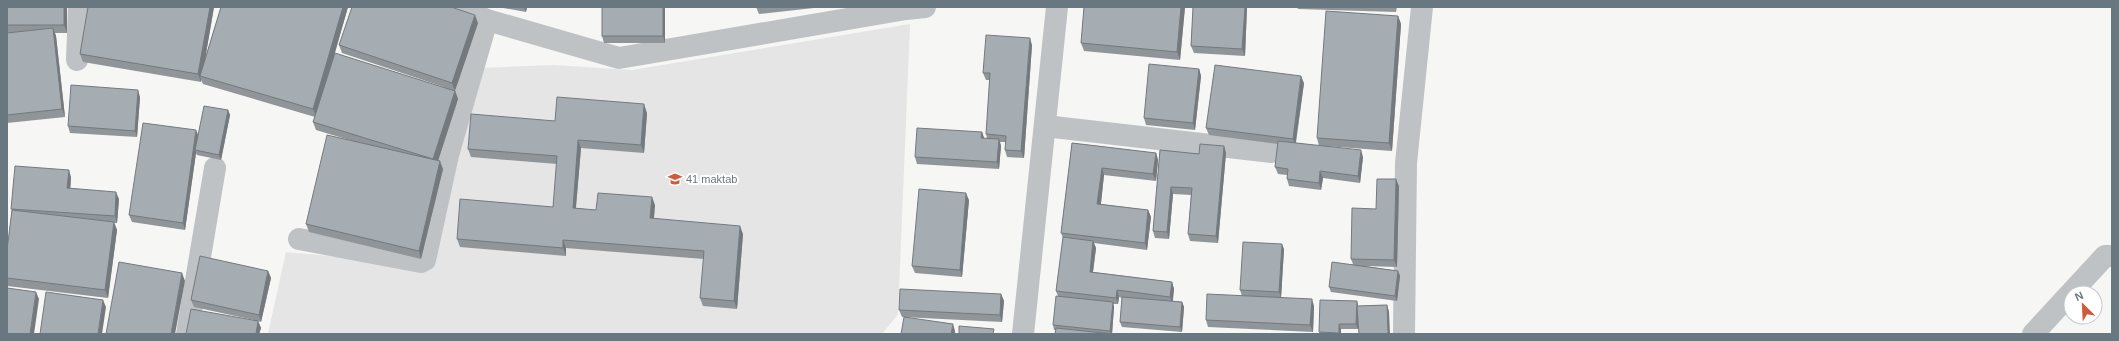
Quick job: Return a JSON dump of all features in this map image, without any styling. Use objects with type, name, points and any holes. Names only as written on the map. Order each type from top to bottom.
[{"type":"street","points":[[77,60],[79,7]]},
{"type":"street","points":[[456,7],[487,20],[619,58],[906,8],[925,7]]},
{"type":"street","points":[[1023,334],[1057,7]]},
{"type":"street","points":[[1404,334],[1406,163],[1422,7]]},
{"type":"street","points":[[299,240],[421,262],[424,260],[448,154],[487,20]]},
{"type":"street","points":[[1045,126],[1272,152]]},
{"type":"street","points":[[187,334],[215,168]]},
{"type":"street","points":[[2033,334],[2104,256],[2112,256]]},
{"type":"shaded area","name":"41 maktab","points":[[910,24],[898,314],[882,334],[268,334],[286,252],[427,265],[479,68],[553,65],[632,70]]},
{"type":"building","points":[[7,7],[64,7],[64,25],[7,25]]},
{"type":"building","points":[[88,7],[210,7],[198,74],[80,54]]},
{"type":"building","points":[[221,7],[343,7],[313,109],[200,76]]},
{"type":"building","points":[[352,7],[451,7],[475,15],[452,83],[339,45]]},
{"type":"building","points":[[602,7],[663,7],[663,36],[602,36]]},
{"type":"building","points":[[1084,7],[1181,7],[1177,52],[1081,43]]},
{"type":"building","points":[[1193,7],[1245,7],[1242,49],[1191,46]]},
{"type":"building","points":[[1326,11],[1398,16],[1389,143],[1317,138]]},
{"type":"building","points":[[53,28],[62,109],[7,115],[7,33]]},
{"type":"building","points":[[986,35],[1030,38],[1021,151],[1005,150],[1006,136],[986,134],[990,73],[983,73]]},
{"type":"building","points":[[335,53],[455,91],[433,159],[313,122]]},
{"type":"building","points":[[1149,64],[1199,69],[1193,123],[1144,118]]},
{"type":"building","points":[[1215,65],[1301,76],[1293,139],[1206,128]]},
{"type":"building","points":[[71,85],[138,90],[135,131],[68,126]]},
{"type":"building","points":[[557,97],[644,104],[641,145],[578,140],[573,208],[596,210],[598,193],[652,197],[650,218],[740,226],[734,301],[700,298],[704,251],[563,240],[563,248],[457,239],[460,199],[553,207],[557,156],[468,149],[471,114],[555,121]]},
{"type":"building","points":[[204,106],[228,110],[219,155],[195,150]]},
{"type":"building","points":[[143,123],[196,130],[183,223],[129,215]]},
{"type":"building","points":[[917,128],[982,132],[981,138],[999,139],[997,162],[915,157]]},
{"type":"building","points":[[327,135],[440,161],[419,251],[306,224]]},
{"type":"building","points":[[1278,141],[1361,150],[1358,176],[1320,171],[1319,183],[1287,179],[1288,169],[1275,167]]},
{"type":"building","points":[[1072,143],[1156,153],[1153,174],[1102,168],[1097,204],[1148,210],[1145,243],[1061,233]]},
{"type":"building","points":[[1200,144],[1224,146],[1216,236],[1188,234],[1192,188],[1171,187],[1167,232],[1153,231],[1160,150],[1199,154]]},
{"type":"building","points":[[15,166],[69,170],[67,188],[116,192],[115,216],[11,209]]},
{"type":"building","points":[[1377,179],[1396,179],[1394,260],[1351,259],[1352,208],[1376,209]]},
{"type":"building","points":[[919,189],[966,193],[960,270],[912,266]]},
{"type":"building","points":[[12,210],[114,222],[105,290],[7,278],[7,250]]},
{"type":"building","points":[[1063,237],[1093,241],[1090,272],[1172,282],[1170,297],[1117,290],[1116,298],[1056,291]]},
{"type":"building","points":[[1243,242],[1282,244],[1279,292],[1240,290]]},
{"type":"building","points":[[200,256],[268,271],[259,315],[191,300]]},
{"type":"building","points":[[119,262],[182,273],[171,334],[106,334]]},
{"type":"building","points":[[1332,262],[1398,271],[1395,296],[1329,287]]},
{"type":"building","points":[[7,288],[36,292],[30,334],[7,334]]},
{"type":"building","points":[[900,289],[1001,294],[1000,315],[899,310]]},
{"type":"building","points":[[46,292],[103,300],[98,334],[40,334]]},
{"type":"building","points":[[1207,294],[1312,299],[1310,325],[1206,320]]},
{"type":"building","points":[[1056,296],[1113,302],[1110,331],[1053,325]]},
{"type":"building","points":[[1122,297],[1182,302],[1180,327],[1120,322]]},
{"type":"building","points":[[1320,300],[1357,301],[1356,324],[1339,324],[1339,333],[1319,332]]},
{"type":"building","points":[[1387,305],[1388,334],[1359,334],[1357,306]]},
{"type":"building","points":[[191,309],[258,321],[256,334],[186,334]]},
{"type":"building","points":[[904,317],[953,324],[951,334],[901,334]]},
{"type":"building","points":[[959,326],[994,329],[993,334],[959,334]]},
{"type":"building","points":[[1056,328],[1113,334],[1055,334]]},
{"type":"place","name":"41 maktab","points":[[675,179]]}]
